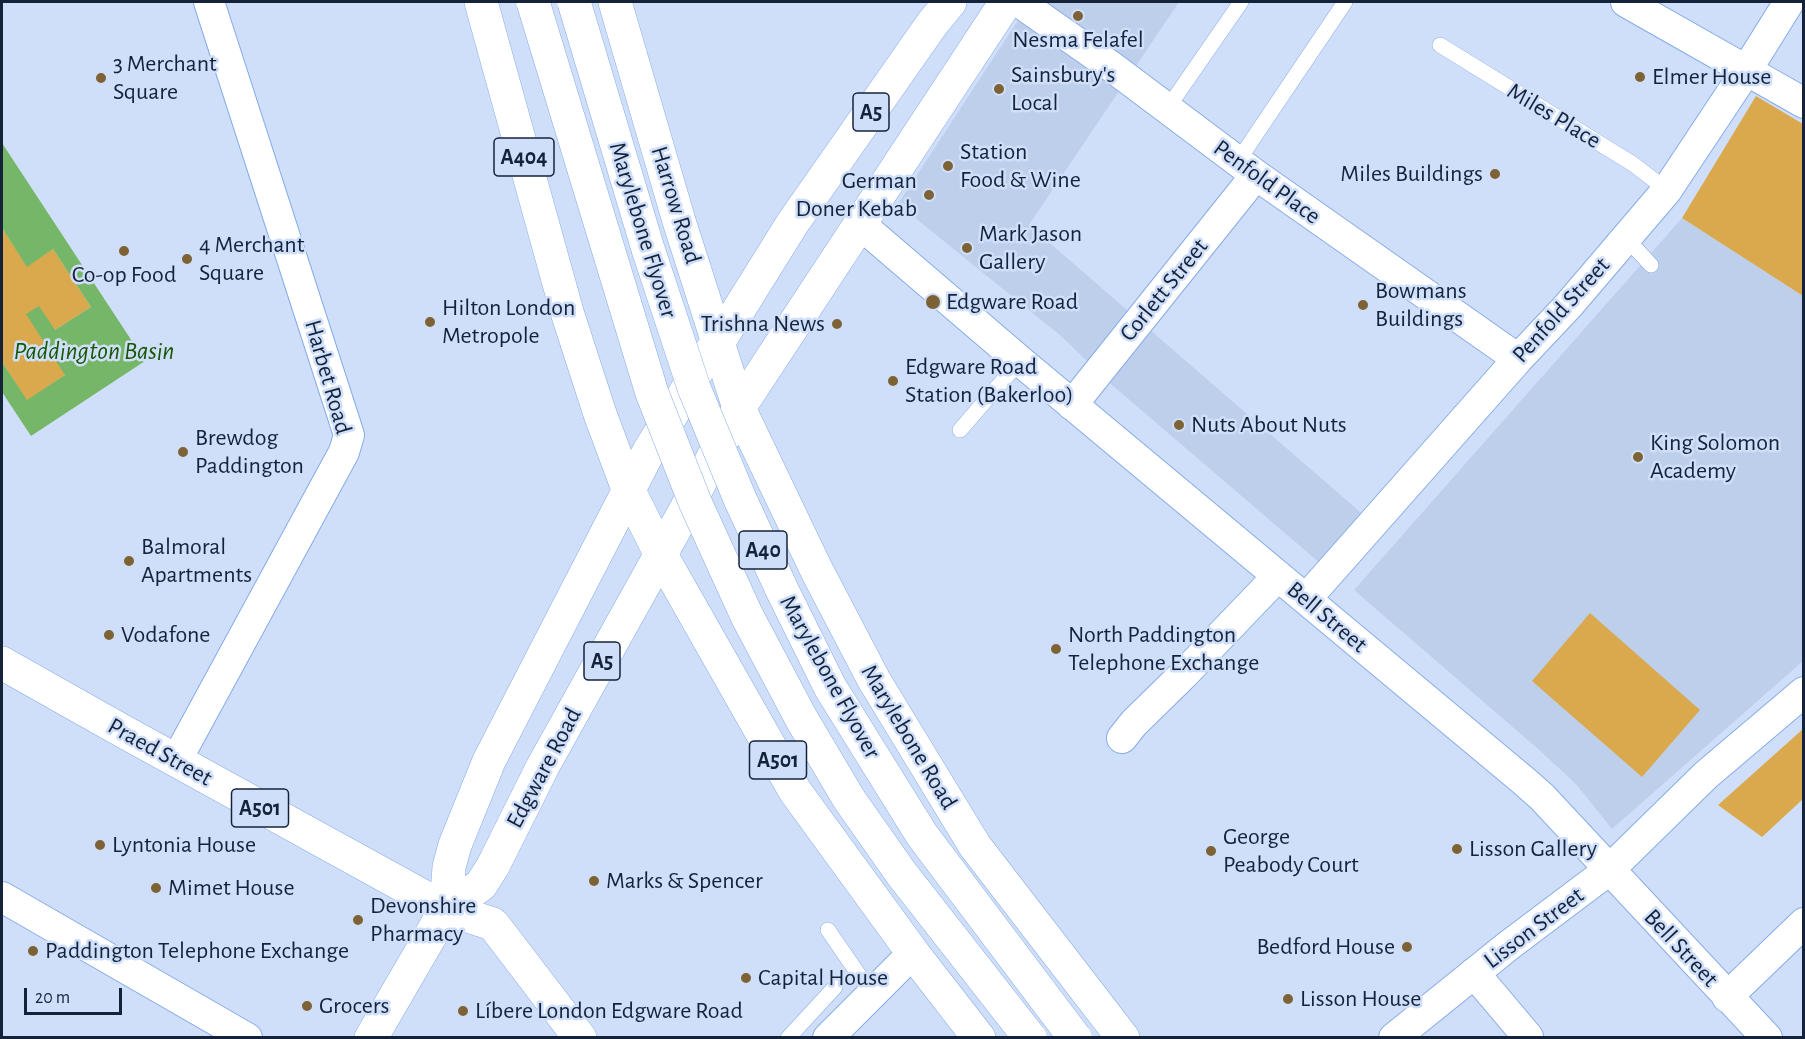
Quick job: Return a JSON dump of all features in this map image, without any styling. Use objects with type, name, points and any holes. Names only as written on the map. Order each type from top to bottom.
[{"type":"main road","name":"A404","points":[[481,2],[567,312],[600,414],[628,489]]},
{"type":"main road","name":"Marylebone Flyover","points":[[533,2],[652,393],[695,502],[747,616],[801,718],[849,799],[901,873],[1030,1038]]},
{"type":"main road","name":"Marylebone Flyover","points":[[574,2],[648,249],[694,388],[740,499],[783,592],[830,687],[922,835],[1075,1038]]},
{"type":"main road","name":"Harrow Road","points":[[615,2],[679,221],[739,408]]},
{"type":"main road","name":"Edgware Road","points":[[446,909],[448,867],[489,761],[628,489],[701,364],[718,343],[792,224],[932,24],[950,2]]},
{"type":"main road","name":"Edgware Road","points":[[371,1038],[446,909],[481,885],[493,866],[543,766],[661,555],[739,408],[867,230],[1006,2]]},
{"type":"main road","name":"Marylebone Road","points":[[739,408],[812,561],[874,680],[969,836],[1123,1038]]},
{"type":"main road","name":"A501","points":[[628,489],[661,555],[795,791],[913,953],[979,1038]]},
{"type":"main road","name":"Praed Street","points":[[2,663],[446,909]]},
{"type":"main road","name":"A501","points":[[446,909],[493,924],[580,1038]]},
{"type":"street","name":"Harbet Road","points":[[176,761],[344,452],[349,435],[209,2]]},
{"type":"street","name":"Penfold Place","points":[[1019,2],[1112,67],[1247,169],[1518,359]]},
{"type":"street","points":[[1626,2],[1803,104]]},
{"type":"street","name":"Penfold Street","points":[[1306,598],[1518,359],[1568,306],[1667,190],[1789,2]]},
{"type":"street","name":"Corlett Street","points":[[1072,405],[1247,169]]},
{"type":"street","name":"Bell Street","points":[[867,230],[1072,405],[1542,797],[1767,1038]]},
{"type":"street","points":[[1122,738],[1278,576]]},
{"type":"street","name":"Lisson Street","points":[[1394,1038],[1609,870],[1706,776],[1803,692]]},
{"type":"street","points":[[2,897],[247,1038]]},
{"type":"street","points":[[1727,997],[1803,923]]},
{"type":"street","points":[[829,1037],[913,953]]},
{"type":"street","points":[[1474,974],[1528,1037]]},
{"type":"lane","points":[[1167,109],[1242,2]]},
{"type":"lane","points":[[1247,169],[1345,2]]},
{"type":"lane","name":"Miles Place","points":[[1440,45],[1633,164],[1667,190]]},
{"type":"lane","points":[[1626,238],[1651,265]]},
{"type":"lane","points":[[960,430],[1020,361]]},
{"type":"lane","points":[[828,930],[872,994]]},
{"type":"lane","points":[[788,1038],[835,987]]},
{"type":"shaded area","points":[[1030,2],[1179,2],[1029,225],[1366,517],[1321,564],[1112,385],[1061,336],[898,204]]},
{"type":"shaded area","points":[[1756,96],[1803,124],[1803,296],[1682,218]]},
{"type":"shaded area","name":"King Solomon Academy","points":[[1682,218],[1803,296],[1803,661],[1612,829],[1576,784],[1354,590]]},
{"type":"shaded area","points":[[2,228],[27,266],[53,249],[91,307],[55,330],[65,375],[27,401],[2,362]]},
{"type":"shaded area","points":[[1590,613],[1700,710],[1642,777],[1532,681]]},
{"type":"shaded area","points":[[1803,729],[1803,799],[1762,837],[1718,805]]},
{"type":"water","name":"Paddington Basin","points":[[2,143],[145,361],[31,436],[2,392],[2,362],[27,400],[65,375],[26,314],[39,306],[55,330],[91,307],[53,249],[27,267],[2,228]]},
{"type":"place","name":"Nesma Felafel","points":[[1078,16]]},
{"type":"place","name":"Elmer House","points":[[1640,77]]},
{"type":"place","name":"3 Merchant Square","points":[[101,78]]},
{"type":"place","name":"Sainsbury's Local","points":[[999,89]]},
{"type":"place","name":"Station Food & Wine","points":[[948,166]]},
{"type":"place","name":"Miles Buildings","points":[[1495,174]]},
{"type":"place","name":"German Doner Kebab","points":[[929,195]]},
{"type":"place","name":"Mark Jason Gallery","points":[[967,248]]},
{"type":"place","name":"Co-op Food","points":[[124,251]]},
{"type":"place","name":"4 Merchant Square","points":[[187,259]]},
{"type":"place","name":"Edgware Road","points":[[933,302]]},
{"type":"place","name":"Bowmans Buildings","points":[[1363,305]]},
{"type":"place","name":"Hilton London Metropole","points":[[430,322]]},
{"type":"place","name":"Trishna News","points":[[837,324]]},
{"type":"place","name":"Edgware Road Station (Bakerloo)","points":[[893,381]]},
{"type":"place","name":"Nuts About Nuts","points":[[1179,425]]},
{"type":"place","name":"Brewdog Paddington","points":[[183,452]]},
{"type":"place","name":"King Solomon Academy","points":[[1638,457]]},
{"type":"place","name":"Balmoral Apartments","points":[[129,561]]},
{"type":"place","name":"Vodafone","points":[[109,635]]},
{"type":"place","name":"North Paddington Telephone Exchange","points":[[1056,649]]},
{"type":"place","name":"Lyntonia House","points":[[100,845]]},
{"type":"place","name":"Lisson Gallery","points":[[1457,849]]},
{"type":"place","name":"George Peabody Court","points":[[1211,851]]},
{"type":"place","name":"Marks & Spencer","points":[[594,881]]},
{"type":"place","name":"Mimet House","points":[[156,888]]},
{"type":"place","name":"Devonshire Pharmacy","points":[[358,920]]},
{"type":"place","name":"Bedford House","points":[[1407,947]]},
{"type":"place","name":"Paddington Telephone Exchange","points":[[33,951]]},
{"type":"place","name":"Capital House","points":[[746,978]]},
{"type":"place","name":"Lisson House","points":[[1288,999]]},
{"type":"place","name":"Grocers","points":[[307,1006]]},
{"type":"place","name":"Líbere London Edgware Road","points":[[463,1011]]}]
